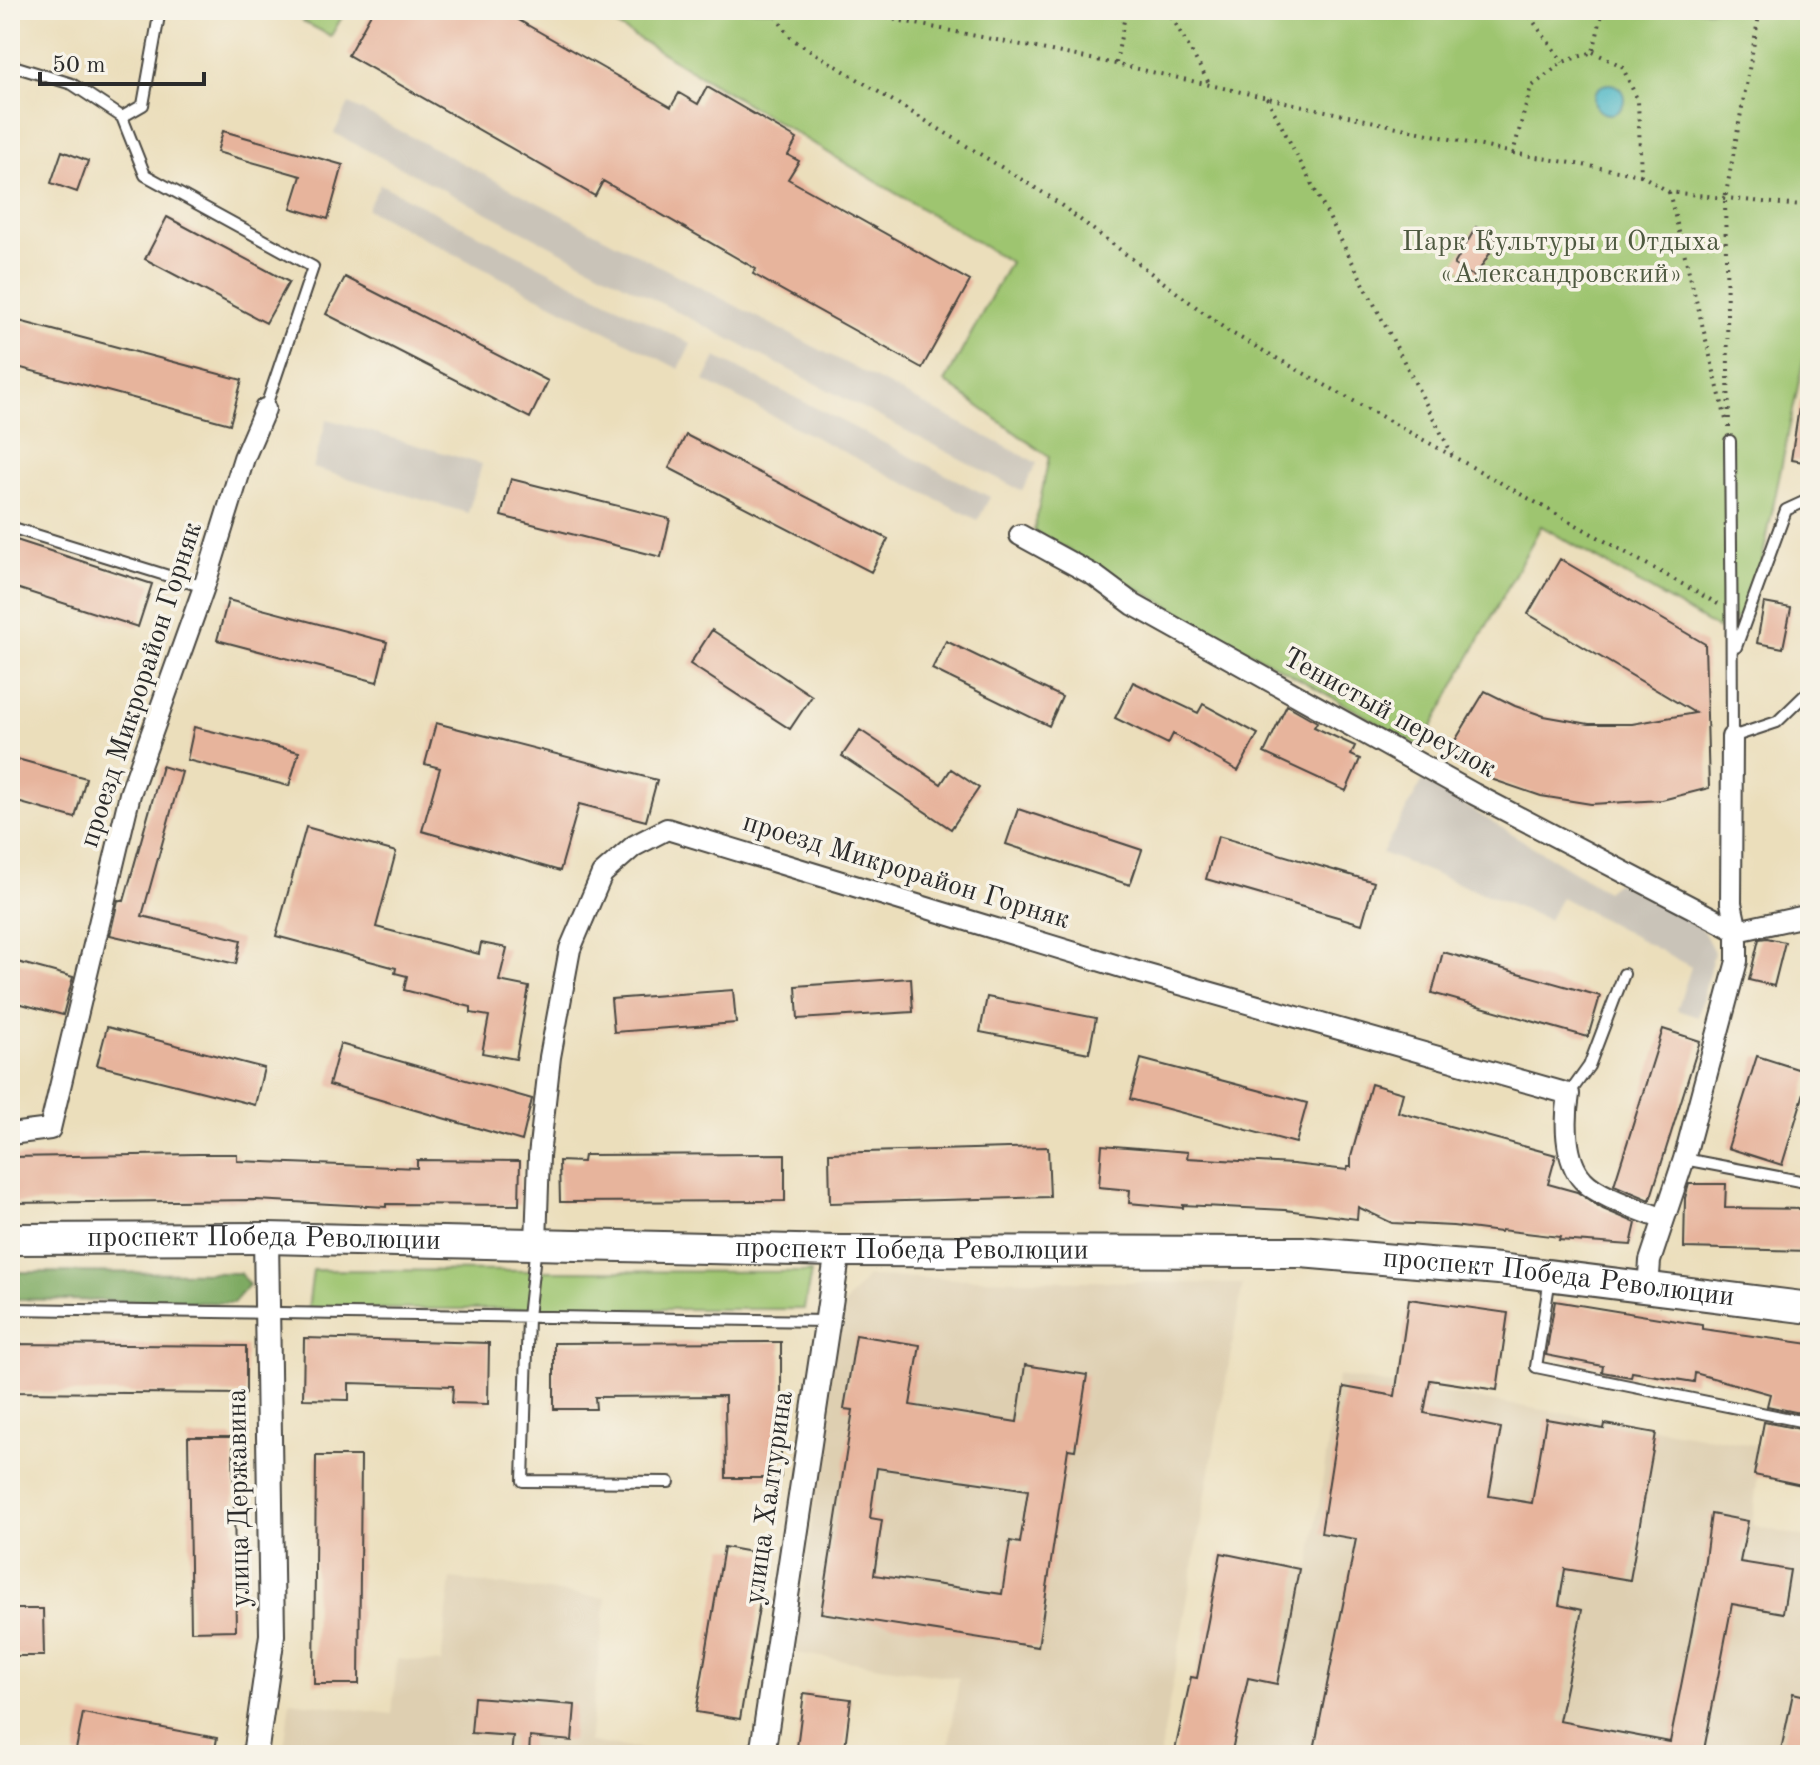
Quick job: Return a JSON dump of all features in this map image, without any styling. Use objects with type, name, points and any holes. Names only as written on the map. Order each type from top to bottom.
[{"type":"main road","name":"проспект Победа Революции","points":[[10,1239],[266,1238],[838,1251],[1301,1252],[1499,1269],[1810,1308]]},
{"type":"street","name":"проезд Микрорайон Горняк","points":[[10,1134],[50,1129],[130,794],[204,587],[244,458],[265,409]]},
{"type":"street","name":"Тенистый переулок","points":[[1020,535],[1095,576],[1134,605],[1401,754],[1737,931]]},
{"type":"street","points":[[1648,1289],[1650,1261],[1684,1159],[1737,961],[1737,931],[1731,903],[1732,737]]},
{"type":"street","name":"проезд Микрорайон Горняк","points":[[536,1243],[539,1156],[550,1057],[570,949],[602,874],[634,846],[667,829],[1141,973],[1569,1094]]},
{"type":"street","points":[[1737,931],[1810,915]]},
{"type":"street","points":[[1569,1094],[1567,1145],[1581,1179],[1596,1190],[1663,1219]]},
{"type":"street","name":"улица Державина","points":[[255,1755],[272,1635],[266,1238]]},
{"type":"street","name":"улица Халтурина","points":[[762,1755],[838,1251]]},
{"type":"lane","points":[[122,117],[143,105],[160,10]]},
{"type":"lane","points":[[10,65],[72,84],[122,117],[145,175],[313,267],[265,409]]},
{"type":"lane","points":[[1730,441],[1734,653],[1732,737],[1777,722],[1810,690]]},
{"type":"lane","points":[[1734,653],[1786,510],[1810,499]]},
{"type":"lane","points":[[10,527],[204,587]]},
{"type":"lane","points":[[1569,1094],[1589,1066],[1624,974]]},
{"type":"lane","points":[[1684,1159],[1810,1183]]},
{"type":"lane","points":[[536,1243],[528,1317],[523,1481],[669,1482]]},
{"type":"lane","points":[[1550,1276],[1536,1367],[1810,1423]]},
{"type":"lane","points":[[10,1309],[827,1321]]},
{"type":"path","points":[[771,10],[792,39],[1050,197],[1228,331],[1731,612]]},
{"type":"path","points":[[847,10],[1116,64],[1513,153],[1641,175],[1669,192],[1810,207]]},
{"type":"path","points":[[1116,64],[1126,10]]},
{"type":"path","points":[[1168,10],[1210,85]]},
{"type":"path","points":[[1525,10],[1563,62]]},
{"type":"path","points":[[1593,52],[1603,10]]},
{"type":"path","points":[[1669,192],[1729,430],[1725,199],[1760,10]]},
{"type":"path","points":[[1513,153],[1531,87],[1563,62],[1593,52],[1622,66],[1638,101],[1641,175]]},
{"type":"path","points":[[1267,98],[1452,455]]},
{"type":"shaded area","points":[[349,104],[1037,463],[1022,491],[334,133]]},
{"type":"shaded area","points":[[380,184],[691,344],[679,369],[367,209]]},
{"type":"shaded area","points":[[716,357],[990,497],[978,520],[704,381]]},
{"type":"shaded area","points":[[327,419],[482,464],[468,513],[313,468]]},
{"type":"shaded area","points":[[1423,780],[1606,891],[1617,882],[1701,927],[1714,952],[1698,1017],[1677,1010],[1691,967],[1561,897],[1549,920],[1382,853]]},
{"type":"shaded area","points":[[867,1277],[1243,1284],[1160,1755],[948,1753],[959,1678],[795,1653],[839,1311]]},
{"type":"shaded area","points":[[1338,1376],[1761,1446],[1752,1525],[1810,1539],[1810,1755],[1179,1755],[1221,1553],[1299,1569],[1310,1567]]},
{"type":"shaded area","points":[[451,1579],[606,1598],[589,1742],[676,1755],[283,1755],[290,1701],[392,1714],[397,1659],[441,1663]]},
{"type":"green space","points":[[309,10],[346,10],[331,36],[302,21]]},
{"type":"green space","name":"Парк Культуры и Отдыха «Александровский»","points":[[591,10],[1810,10],[1810,328],[1752,609],[1718,629],[1541,526],[1421,747],[1034,531],[1049,457],[945,382],[1010,262]]},
{"type":"green space","points":[[313,1270],[811,1272],[804,1309],[308,1309]]},
{"type":"green space","points":[[10,1272],[240,1273],[249,1285],[233,1303],[10,1299]]},
{"type":"water","points":[[1609,84],[1620,88],[1624,99],[1620,110],[1609,114],[1598,110],[1594,99],[1598,88]]},
{"type":"building","points":[[373,10],[501,10],[671,107],[679,93],[698,104],[707,87],[797,139],[788,155],[799,161],[788,179],[970,281],[922,368],[753,274],[756,269],[603,181],[595,196],[348,55]]},
{"type":"building","points":[[223,131],[343,165],[328,219],[291,208],[301,176],[217,152]]},
{"type":"building","points":[[62,151],[88,161],[77,192],[51,183]]},
{"type":"building","points":[[167,217],[289,282],[266,323],[145,259]]},
{"type":"building","points":[[1476,227],[1498,240],[1475,277],[1454,265]]},
{"type":"building","points":[[345,277],[548,381],[530,418],[326,314]]},
{"type":"building","points":[[19,321],[242,380],[230,424],[10,365],[10,352]]},
{"type":"building","points":[[1800,401],[1810,402],[1810,463],[1791,460]]},
{"type":"building","points":[[686,435],[888,539],[871,572],[669,468]]},
{"type":"building","points":[[511,479],[670,519],[661,557],[501,516]]},
{"type":"building","points":[[10,538],[152,584],[138,627],[10,586]]},
{"type":"building","points":[[1560,559],[1705,644],[1709,788],[1662,800],[1591,804],[1541,796],[1491,779],[1447,754],[1485,691],[1544,716],[1589,724],[1632,724],[1695,713],[1528,614]]},
{"type":"building","points":[[228,600],[387,642],[377,682],[217,640]]},
{"type":"building","points":[[1764,603],[1791,608],[1783,648],[1757,643]]},
{"type":"building","points":[[712,630],[812,696],[790,729],[690,664]]},
{"type":"building","points":[[946,641],[1062,697],[1049,726],[932,669]]},
{"type":"building","points":[[1133,682],[1198,713],[1203,704],[1258,734],[1238,771],[1173,734],[1168,744],[1115,718]]},
{"type":"building","points":[[1287,705],[1317,722],[1314,727],[1355,746],[1351,755],[1360,759],[1346,791],[1264,753]]},
{"type":"building","points":[[436,723],[657,780],[646,821],[579,804],[560,871],[422,831],[440,768],[425,764]]},
{"type":"building","points":[[194,727],[299,752],[289,786],[187,760]]},
{"type":"building","points":[[860,730],[941,784],[951,769],[979,788],[951,829],[842,756]]},
{"type":"building","points":[[10,757],[86,778],[75,818],[10,800]]},
{"type":"building","points":[[162,766],[182,772],[142,916],[241,940],[236,964],[110,935],[118,900],[124,901]]},
{"type":"building","points":[[1018,809],[1142,850],[1130,885],[1006,844]]},
{"type":"building","points":[[306,827],[396,852],[376,927],[479,954],[481,943],[507,948],[499,981],[529,987],[516,1059],[482,1053],[489,1016],[471,1013],[471,1007],[404,990],[407,976],[395,973],[396,968],[276,936]]},
{"type":"building","points":[[1218,836],[1374,882],[1362,924],[1206,879]]},
{"type":"building","points":[[1759,939],[1785,942],[1774,986],[1749,980]]},
{"type":"building","points":[[1443,952],[1600,996],[1588,1037],[1432,993]]},
{"type":"building","points":[[10,960],[73,977],[63,1015],[10,1001]]},
{"type":"building","points":[[911,978],[913,1012],[798,1019],[796,986]]},
{"type":"building","points":[[733,990],[736,1023],[614,1032],[611,999]]},
{"type":"building","points":[[987,997],[1096,1018],[1089,1053],[980,1032]]},
{"type":"building","points":[[107,1027],[264,1068],[255,1105],[97,1065]]},
{"type":"building","points":[[1663,1029],[1700,1041],[1650,1200],[1614,1185]]},
{"type":"building","points":[[340,1044],[532,1099],[522,1141],[329,1085]]},
{"type":"building","points":[[1757,1056],[1810,1073],[1782,1165],[1728,1148]]},
{"type":"building","points":[[1141,1059],[1307,1103],[1296,1143],[1130,1099]]},
{"type":"building","points":[[1371,1084],[1403,1093],[1398,1112],[1556,1155],[1548,1184],[1577,1192],[1603,1209],[1636,1223],[1631,1245],[1559,1240],[1560,1237],[1501,1230],[1392,1223],[1358,1207],[1357,1219],[1285,1210],[1183,1205],[1183,1208],[1129,1203],[1130,1190],[1099,1187],[1102,1145],[1188,1152],[1187,1158],[1347,1170],[1351,1167]]},
{"type":"building","points":[[1048,1147],[1050,1197],[830,1203],[829,1153]]},
{"type":"building","points":[[237,1154],[237,1161],[417,1168],[417,1160],[520,1161],[519,1205],[386,1204],[386,1207],[256,1200],[10,1203],[10,1157]]},
{"type":"building","points":[[785,1154],[785,1201],[560,1202],[559,1161],[583,1162],[584,1155]]},
{"type":"building","points":[[1689,1184],[1726,1184],[1725,1208],[1810,1209],[1810,1251],[1684,1248],[1685,1198]]},
{"type":"building","points":[[1409,1299],[1508,1313],[1497,1390],[1430,1380],[1424,1413],[1501,1428],[1489,1496],[1532,1503],[1546,1419],[1604,1429],[1605,1424],[1656,1433],[1630,1580],[1565,1569],[1559,1605],[1582,1610],[1559,1721],[1670,1742],[1703,1574],[1711,1514],[1748,1521],[1740,1562],[1790,1570],[1783,1613],[1732,1604],[1703,1755],[1313,1755],[1356,1539],[1321,1533],[1344,1387],[1395,1396]]},
{"type":"building","points":[[1555,1301],[1702,1325],[1702,1329],[1810,1344],[1810,1415],[1767,1406],[1770,1394],[1695,1373],[1694,1382],[1632,1372],[1631,1377],[1602,1372],[1603,1366],[1546,1355]]},
{"type":"building","points":[[856,1335],[920,1345],[910,1405],[1017,1422],[1025,1365],[1087,1375],[1075,1450],[1068,1449],[1038,1647],[821,1613],[853,1410],[844,1409]],"holes":[[[877,1468],[1028,1490],[1020,1543],[1010,1541],[1002,1594],[874,1575],[882,1520],[870,1518]]]},
{"type":"building","points":[[304,1338],[489,1343],[488,1404],[452,1403],[453,1386],[349,1383],[349,1400],[303,1399]]},
{"type":"building","points":[[781,1342],[781,1478],[726,1478],[725,1396],[595,1397],[596,1409],[554,1409],[554,1343]]},
{"type":"building","points":[[10,1344],[246,1346],[246,1394],[10,1392]]},
{"type":"building","points":[[1764,1422],[1810,1431],[1810,1454],[1802,1485],[1754,1475]]},
{"type":"building","points":[[188,1437],[233,1437],[236,1630],[191,1631]]},
{"type":"building","points":[[316,1456],[361,1456],[359,1684],[314,1684]]},
{"type":"building","points":[[724,1547],[768,1555],[740,1719],[696,1712]]},
{"type":"building","points":[[1221,1553],[1299,1569],[1277,1684],[1248,1678],[1231,1755],[1174,1755],[1191,1677],[1197,1678]]},
{"type":"building","points":[[10,1609],[43,1609],[44,1656],[10,1656]]},
{"type":"building","points":[[804,1693],[851,1699],[844,1755],[796,1755]]},
{"type":"building","points":[[1793,1693],[1810,1697],[1810,1755],[1780,1755]]},
{"type":"building","points":[[474,1697],[575,1705],[572,1741],[530,1737],[529,1755],[511,1755],[513,1736],[471,1733]]},
{"type":"building","points":[[83,1713],[217,1738],[214,1755],[75,1755]]}]
